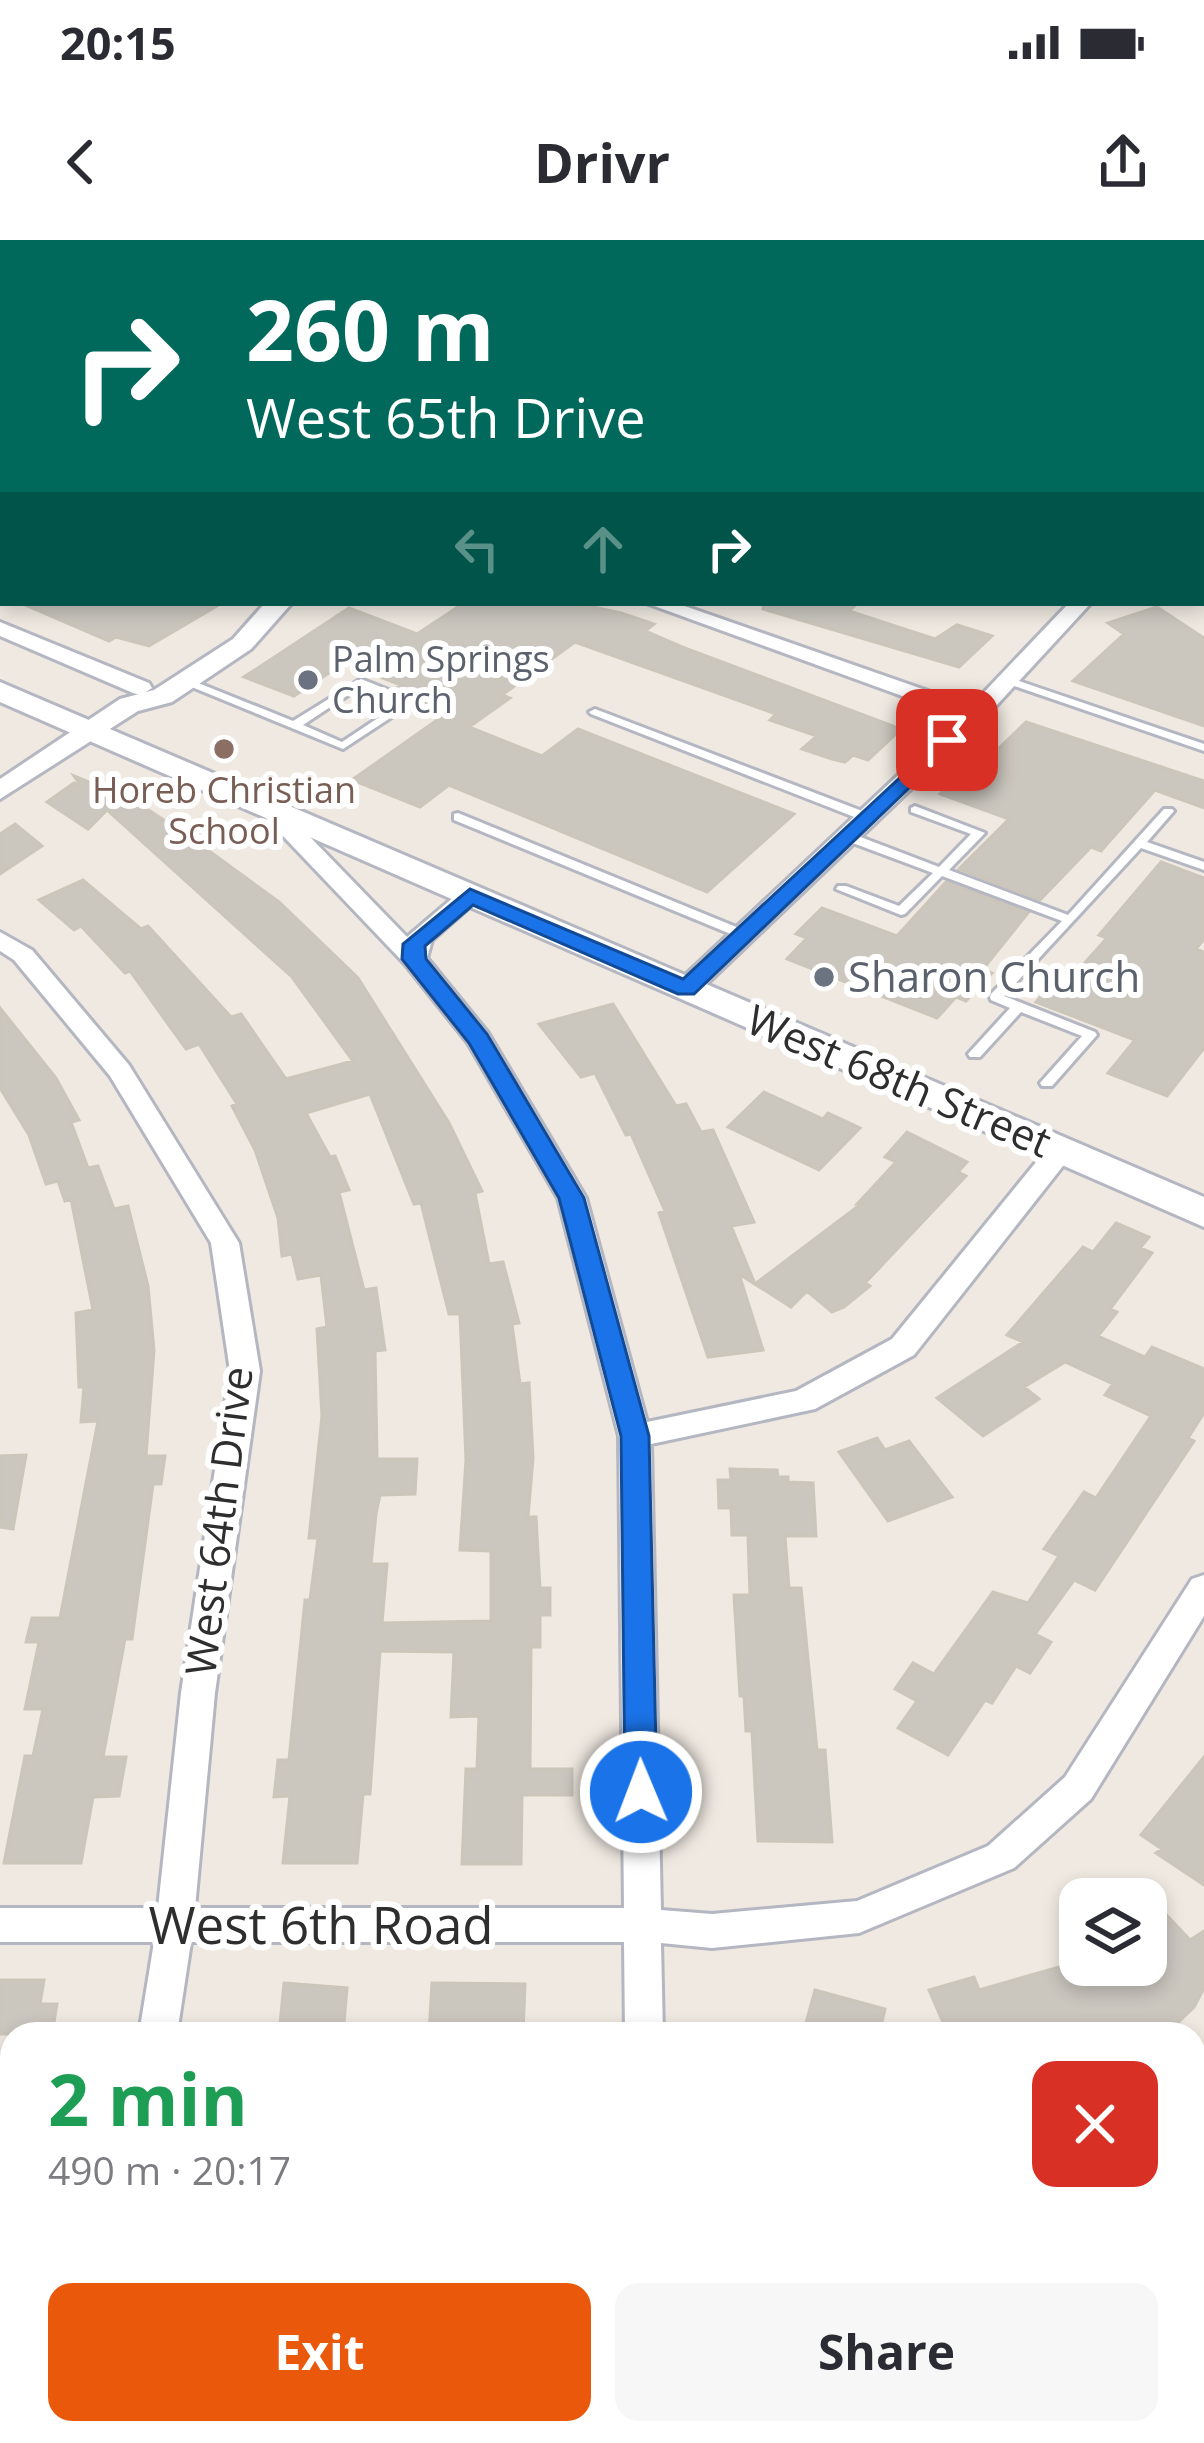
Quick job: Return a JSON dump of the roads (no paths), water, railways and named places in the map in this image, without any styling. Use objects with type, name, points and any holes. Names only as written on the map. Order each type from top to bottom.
[{"type":"main road","name":"West 68th Street","points":[[0,691],[1204,1213]]},
{"type":"street","points":[[0,791],[91,731],[222,633],[275,606]]},
{"type":"street","points":[[0,628],[135,697],[187,681],[242,644],[277,606]]},
{"type":"street","points":[[665,606],[975,715]]},
{"type":"street","points":[[686,989],[975,715],[1078,606]]},
{"type":"street","points":[[271,810],[414,959],[479,1039],[572,1198],[635,1436],[644,2022]]},
{"type":"street","points":[[414,959],[420,937],[470,896]]},
{"type":"street","name":"West 64th Drive","points":[[0,940],[23,955],[120,1071],[225,1243],[245,1371],[198,1693],[176,1927],[160,2022]]},
{"type":"street","points":[[635,1436],[804,1401],[903,1347],[1060,1151]]},
{"type":"street","name":"West 6th Road","points":[[0,1925],[643,1925],[712,1931],[860,1918],[1001,1857],[1078,1788],[1204,1588]]},
{"type":"lane","points":[[1007,680],[1204,748]]},
{"type":"lane","points":[[187,681],[294,726],[343,746],[410,701],[362,682],[294,726]]},
{"type":"lane","points":[[595,712],[866,817]]},
{"type":"lane","points":[[842,889],[901,911],[979,833],[915,810]]},
{"type":"lane","points":[[1047,1083],[1090,1035],[996,997],[1168,811]]},
{"type":"lane","points":[[458,817],[742,934]]},
{"type":"lane","points":[[847,836],[1070,920]]},
{"type":"lane","points":[[1139,843],[1204,866]]},
{"type":"lane","points":[[975,1054],[1019,1006]]},
{"type":"place","name":"Palm Springs Church","points":[[308,680]]},
{"type":"place","name":"Horeb Christian School","points":[[224,749]]},
{"type":"place","name":"Sharon Church","points":[[824,977]]}]
